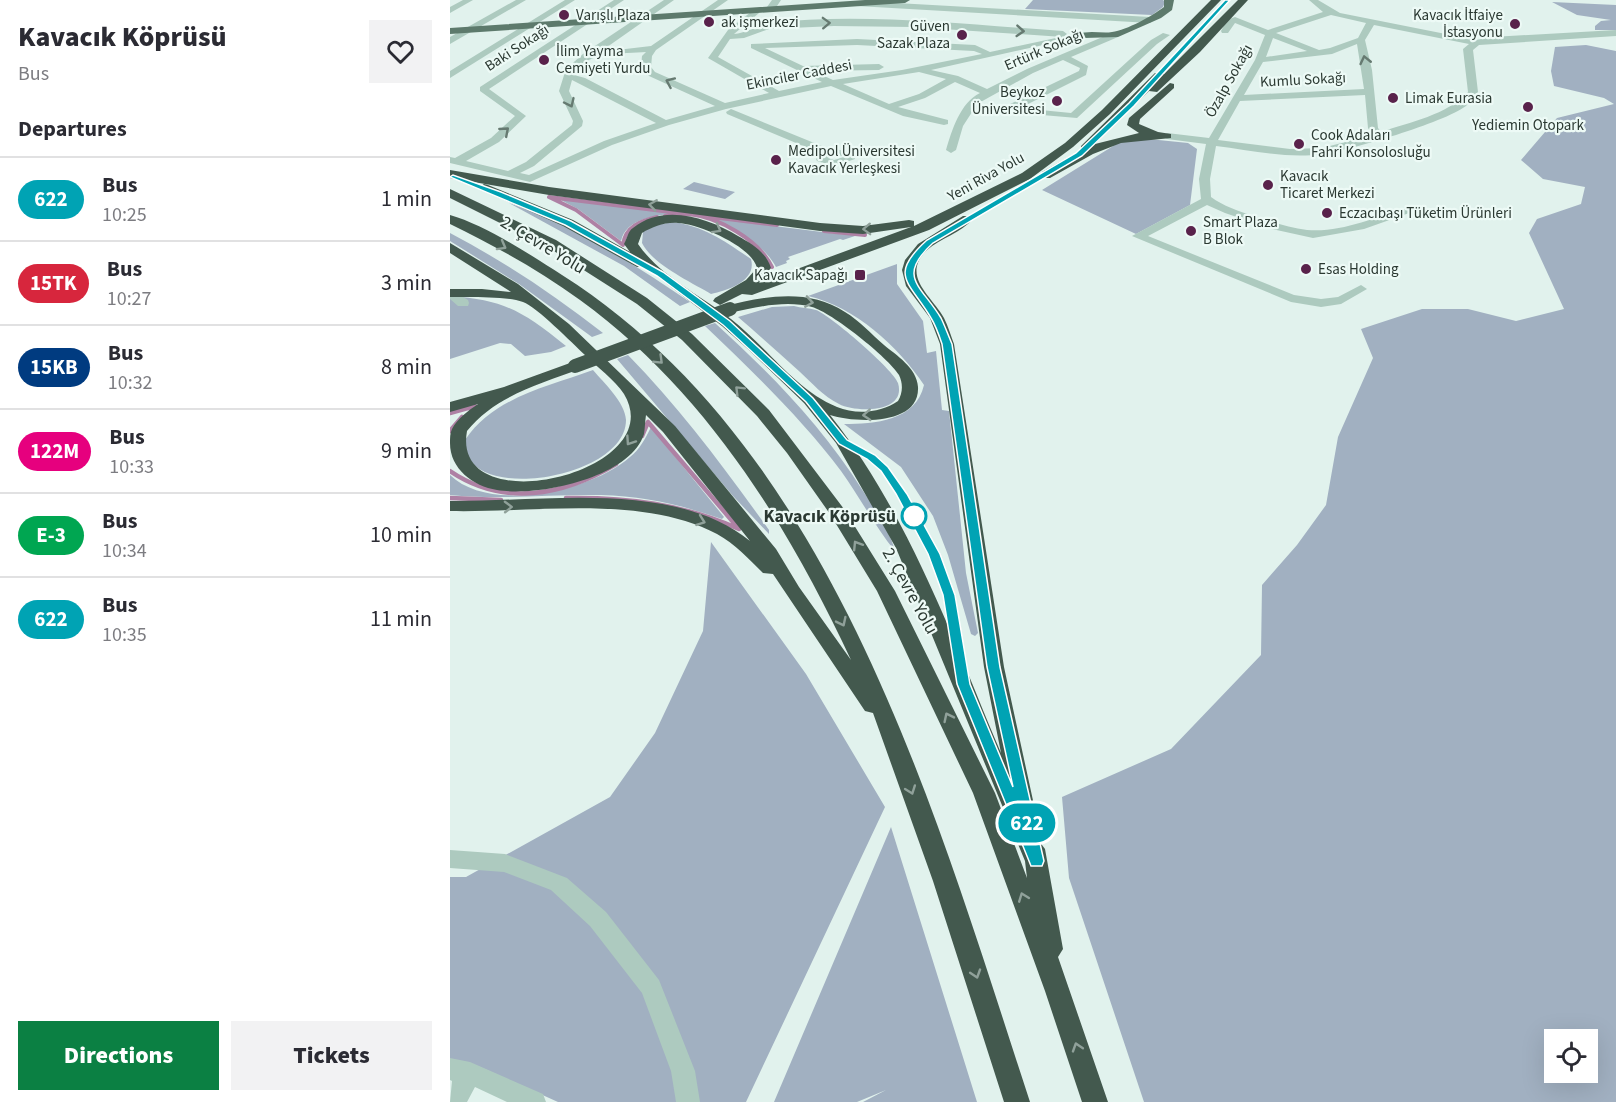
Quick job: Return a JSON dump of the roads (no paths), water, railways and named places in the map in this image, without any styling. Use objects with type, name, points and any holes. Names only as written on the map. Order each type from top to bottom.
[{"type":"highway","name":"Yeni Riva Yolu","points":[[725,305],[790,287],[898,249],[966,214],[1029,174],[1086,130],[1216,0]]},
{"type":"highway","points":[[1079,154],[1132,104],[1227,0]]},
{"type":"highway","points":[[1132,104],[1159,87],[1243,0]]},
{"type":"highway","points":[[1086,130],[1170,32]]},
{"type":"highway","points":[[1167,136],[1140,130],[1133,125],[1135,118],[1194,63],[1196,50]]},
{"type":"highway","points":[[1079,154],[1130,136],[1167,136]]},
{"type":"highway","name":"Yeni Riva Yolu","points":[[725,305],[924,227],[1008,198],[1079,154]]},
{"type":"highway","points":[[452,168],[585,196],[837,229],[889,228],[966,214]]},
{"type":"highway","points":[[452,168],[498,194],[568,223],[660,274],[727,323],[810,400],[843,442],[905,548],[1036,861]]},
{"type":"highway","name":"2. Çevre Yolu","points":[[450,193],[551,243],[642,301],[687,337],[763,413],[793,450],[838,513],[886,591],[984,794],[1058,991],[1095,1102]]},
{"type":"highway","points":[[966,214],[919,251],[910,263],[910,279],[936,318],[947,344],[994,667],[1036,861],[1058,991]]},
{"type":"highway","points":[[660,274],[634,249],[631,237],[636,231],[654,221],[669,218],[683,218],[707,224],[757,254],[764,268],[759,276],[725,305]]},
{"type":"highway","name":"2. Çevre Yolu","points":[[450,219],[528,261],[597,306],[624,327],[663,363],[707,411],[737,447],[774,499],[809,558],[863,665],[958,916],[1017,1102]]},
{"type":"highway","points":[[450,247],[498,276],[564,327],[628,386],[669,429],[770,553],[792,590],[891,735]]},
{"type":"highway","points":[[450,293],[482,293],[524,298]]},
{"type":"highway","points":[[450,407],[509,390],[571,362],[725,305],[785,300],[822,304],[841,314],[895,362],[905,373],[910,384],[906,401],[900,407],[874,416],[847,415],[810,400]]},
{"type":"highway","points":[[450,396],[571,362]]},
{"type":"highway","points":[[509,390],[467,421],[453,441],[452,451],[456,462],[481,481],[513,486],[533,486],[573,479],[592,471],[616,457],[629,444],[635,434],[638,414],[628,386]]},
{"type":"highway","points":[[450,506],[487,508],[613,505],[675,513],[714,526],[734,537],[752,551],[792,590]]},
{"type":"main road","points":[[450,31],[756,11],[778,5],[905,0]]},
{"type":"main road","name":"Ertürk Sokağı","points":[[1115,35],[1150,20],[1169,8],[1169,0]]},
{"type":"main road","points":[[1084,35],[1115,35]]},
{"type":"street","points":[[450,10],[469,0]]},
{"type":"street","points":[[450,41],[522,0]]},
{"type":"street","points":[[450,75],[571,0]]},
{"type":"street","points":[[585,22],[620,0]]},
{"type":"street","points":[[452,168],[508,175],[530,164],[577,126],[578,121],[564,91],[570,69],[639,18],[670,0]]},
{"type":"street","points":[[724,0],[653,48],[647,56],[646,67],[652,74],[828,153]]},
{"type":"street","points":[[996,29],[1027,0]]},
{"type":"street","points":[[1313,0],[1331,12],[1371,23],[1447,37],[1468,44],[1488,40],[1616,33]]},
{"type":"street","points":[[860,3],[1150,20]]},
{"type":"street","points":[[756,11],[727,37],[713,58],[715,62],[777,94]]},
{"type":"street","points":[[1270,35],[1271,32],[1331,12]]},
{"type":"street","points":[[1225,31],[1230,22],[1235,20],[1319,53]]},
{"type":"street","name":"Baki Sokağı","points":[[452,168],[495,140],[521,116],[483,89],[585,22]]},
{"type":"street","points":[[727,37],[741,36],[768,26],[834,23],[913,24],[1084,35]]},
{"type":"street","points":[[1260,60],[1319,53],[1360,40],[1371,23]]},
{"type":"street","points":[[972,106],[1073,116],[1154,42],[1170,32]]},
{"type":"street","points":[[1585,34],[1608,43]]},
{"type":"street","name":"Ekinciler Caddesi","points":[[508,175],[530,179],[608,143],[665,123],[727,109],[777,94],[918,69],[1084,35]]},
{"type":"street","name":"Ertürk Sokağı","points":[[951,150],[958,126],[975,99],[1030,70],[1115,35]]},
{"type":"street","name":"Özalp Sokağı","points":[[1207,200],[1203,186],[1212,142],[1260,60],[1270,35]]},
{"type":"street","points":[[727,37],[754,46],[799,69],[888,107],[921,119],[944,122]]},
{"type":"street","points":[[1360,40],[1370,92],[1373,128],[1379,136]]},
{"type":"street","points":[[754,46],[888,43],[975,48],[992,54]]},
{"type":"street","points":[[1167,136],[1279,151],[1311,152],[1379,136],[1425,121],[1468,101],[1473,92],[1468,44]]},
{"type":"street","points":[[585,57],[653,48]]},
{"type":"street","points":[[1007,110],[1083,73],[1085,69],[1083,66],[1065,57]]},
{"type":"street","points":[[799,69],[878,67],[918,69],[955,78],[986,92]]},
{"type":"street","points":[[568,76],[582,80],[665,123]]},
{"type":"street","points":[[888,107],[922,96],[955,78]]},
{"type":"street","name":"Kumlu Sokağı","points":[[1238,98],[1370,92]]},
{"type":"street","points":[[1361,289],[1341,300],[1321,303],[1291,298],[1138,236],[1207,200],[1240,215],[1282,228],[1312,234],[1362,227],[1406,212]]},
{"type":"street","points":[[450,293],[463,303]]},
{"type":"street","points":[[450,859],[505,863],[559,884],[598,919],[651,987],[683,1071],[688,1102]]},
{"type":"street","points":[[453,1102],[460,1071],[534,1102]]},
{"type":"waterway","points":[[657,217],[630,229],[623,245],[576,210],[549,197],[688,214]]},
{"type":"waterway","points":[[665,216],[688,214]]},
{"type":"waterway","points":[[688,214],[692,215]]},
{"type":"waterway","points":[[688,214],[692,215]]},
{"type":"waterway","points":[[692,215],[777,225]]},
{"type":"waterway","points":[[692,215],[737,231],[758,248],[772,267]]},
{"type":"waterway","points":[[824,231],[865,235]]},
{"type":"waterway","points":[[450,413],[474,407]]},
{"type":"waterway","points":[[471,410],[474,407]]},
{"type":"waterway","points":[[450,431],[462,417]]},
{"type":"waterway","points":[[566,498],[611,499],[654,504],[697,513],[739,529],[648,422],[642,436]]},
{"type":"waterway","points":[[450,471],[491,490],[533,493],[575,484],[616,464]]},
{"type":"waterway","points":[[450,498],[501,500]]},
{"type":"place","name":"Varışlı Plaza","points":[[564,15]]},
{"type":"place","name":"ak işmerkezi","points":[[709,22]]},
{"type":"place","name":"Kavacık İtfaiye İstasyonu","points":[[1515,24]]},
{"type":"place","name":"Güven Sazak Plaza","points":[[962,35]]},
{"type":"place","name":"İlim Yayma Cemiyeti Yurdu","points":[[544,60]]},
{"type":"place","name":"Limak Eurasia","points":[[1393,98]]},
{"type":"place","name":"Beykoz Üniversitesi","points":[[1057,101]]},
{"type":"place","name":"Yediemin Otopark","points":[[1528,107]]},
{"type":"place","name":"Cook Adaları Fahri Konsolosluğu","points":[[1299,144]]},
{"type":"place","name":"Medipol Üniversitesi Kavacık Yerleşkesi","points":[[776,160]]},
{"type":"place","name":"Kavacık Ticaret Merkezi","points":[[1268,185]]},
{"type":"place","name":"Eczacıbaşı Tüketim Ürünleri","points":[[1327,213]]},
{"type":"place","name":"Smart Plaza B Blok","points":[[1191,231]]},
{"type":"place","name":"Esas Holding","points":[[1306,269]]},
{"type":"place","name":"Kavacık Sapağı","points":[[860,275]]},
{"type":"place","name":"Kavacık Köprüsü","points":[[914,516]]}]
